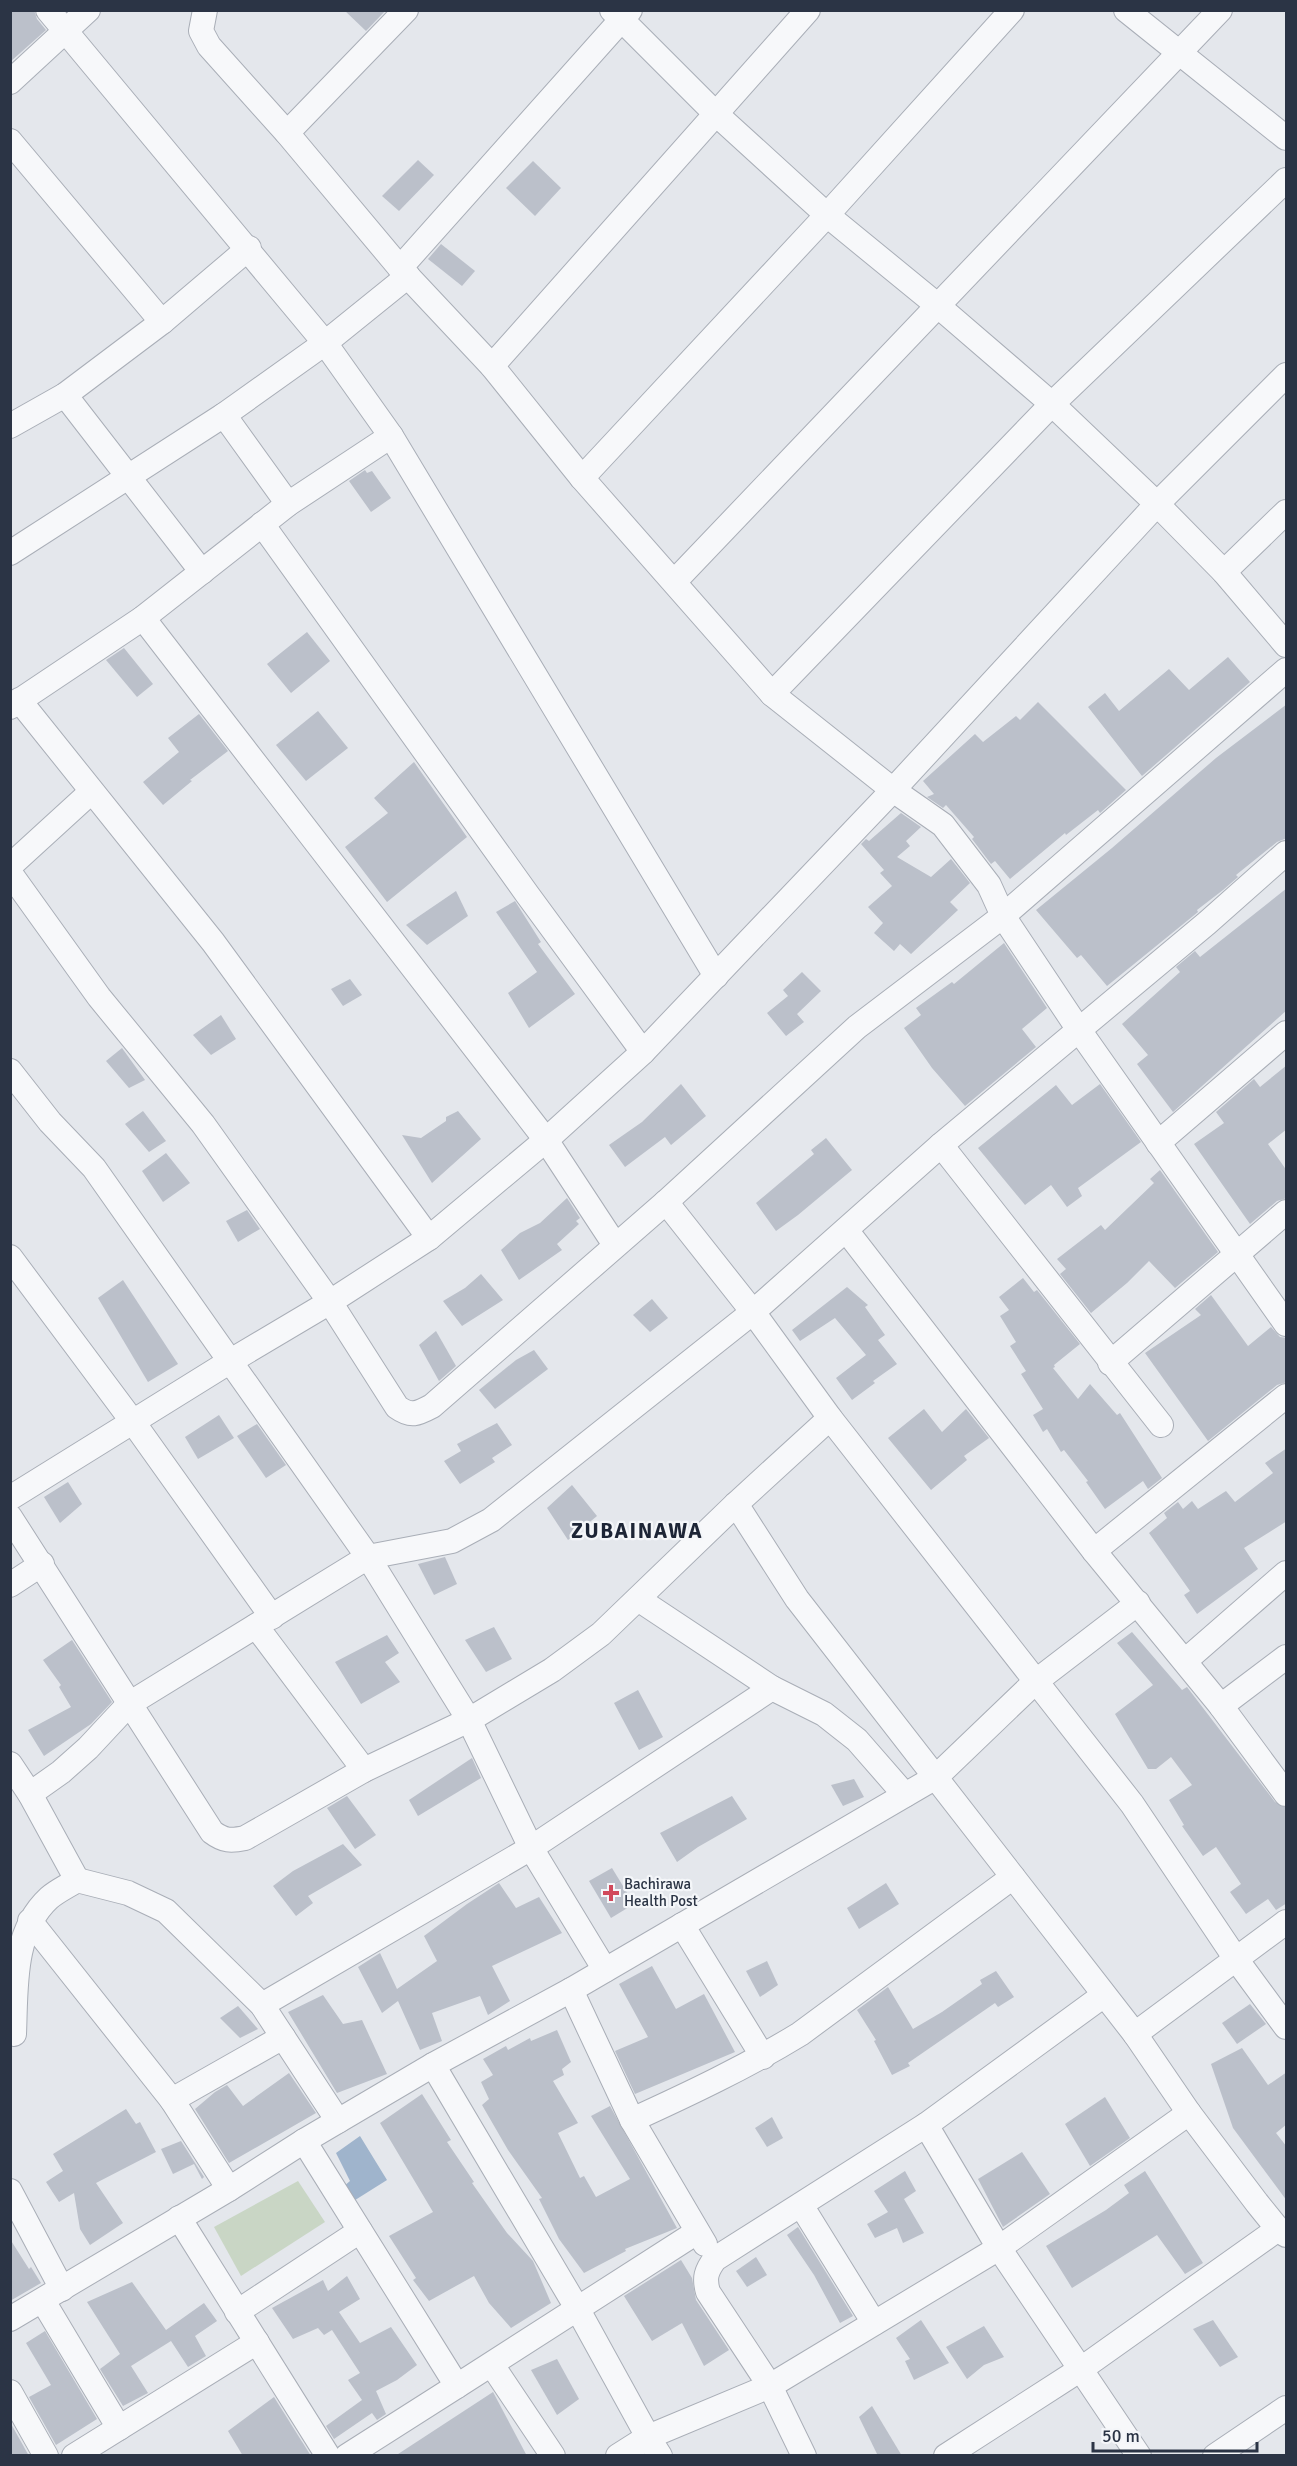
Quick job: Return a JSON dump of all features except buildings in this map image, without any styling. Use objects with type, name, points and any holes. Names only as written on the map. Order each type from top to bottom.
[{"type":"street","points":[[48,10],[326,343],[391,436],[716,976]]},
{"type":"street","points":[[10,82],[87,10]]},
{"type":"street","points":[[205,10],[201,31],[209,46],[287,133],[404,272],[492,366],[582,478],[772,693],[893,790],[943,825],[989,885],[1003,916],[1079,1030],[1287,1324]]},
{"type":"street","points":[[287,133],[406,10]]},
{"type":"street","points":[[492,366],[808,10]]},
{"type":"street","points":[[582,478],[827,215],[1012,10]]},
{"type":"street","points":[[1126,10],[1287,138]]},
{"type":"street","points":[[675,581],[1220,10]]},
{"type":"street","points":[[10,553],[224,415],[326,343],[404,272],[621,14],[715,113],[827,215],[937,305],[1052,404],[1157,504],[1224,572],[1287,645]]},
{"type":"street","points":[[10,141],[162,322]]},
{"type":"street","points":[[772,693],[1052,404],[1287,180]]},
{"type":"street","points":[[10,426],[65,395],[162,322],[249,248]]},
{"type":"street","points":[[10,1498],[330,1302],[429,1238],[546,1140],[643,1052],[893,790],[1157,504],[1287,375]]},
{"type":"street","points":[[65,395],[202,572]]},
{"type":"street","points":[[224,415],[288,504]]},
{"type":"street","points":[[391,436],[288,504],[142,618],[15,703],[213,942],[429,1238]]},
{"type":"street","points":[[1224,572],[1287,512]]},
{"type":"street","points":[[262,524],[643,1052]]},
{"type":"street","points":[[142,618],[546,1140],[615,1245]]},
{"type":"street","points":[[10,873],[99,997],[203,1124],[330,1302],[397,1407],[406,1414],[415,1415],[432,1406],[666,1202],[857,1027],[1003,916],[1287,670]]},
{"type":"street","points":[[10,866],[91,792]]},
{"type":"street","points":[[30,1794],[61,1772],[88,1748],[129,1704],[368,1557],[452,1540],[491,1520],[753,1312],[941,1145],[1287,853]]},
{"type":"street","points":[[1158,1143],[1287,1033]]},
{"type":"street","points":[[10,1071],[50,1122],[94,1168],[368,1557],[469,1720],[531,1848],[605,1970]]},
{"type":"street","points":[[941,1145],[1161,1425]]},
{"type":"street","points":[[666,1202],[753,1312],[830,1418],[1132,1804],[1236,1959],[1287,2027]]},
{"type":"street","points":[[1110,1363],[1287,1212]]},
{"type":"street","points":[[846,1230],[1094,1551],[1221,1706],[1287,1794]]},
{"type":"street","points":[[10,1257],[133,1422],[364,1770]]},
{"type":"street","points":[[1094,1551],[1287,1396]]},
{"type":"street","points":[[10,1517],[212,1832],[221,1839],[231,1841],[245,1838],[364,1770],[469,1720],[552,1670],[601,1635],[736,1504],[830,1418]]},
{"type":"street","points":[[736,1504],[797,1599],[1135,2034],[1189,2113],[1282,2232],[1080,2369],[946,2456]]},
{"type":"street","points":[[10,1585],[42,1564]]},
{"type":"street","points":[[1185,1661],[1287,1573]]},
{"type":"street","points":[[638,1599],[772,1688],[824,1714],[857,1740],[905,1795]]},
{"type":"street","points":[[10,2319],[433,2065],[571,1990],[936,1777],[1035,1682],[1138,1603]]},
{"type":"street","points":[[1221,1706],[1287,1657]]},
{"type":"street","points":[[262,2005],[531,1848],[772,1688]]},
{"type":"street","points":[[10,1764],[30,1794],[77,1880],[128,1893],[166,1911],[262,2005],[338,2121]]},
{"type":"street","points":[[632,2120],[763,2057],[800,2034],[1013,1877]]},
{"type":"street","points":[[12,2033],[18,1960],[30,1921],[50,1898],[77,1880]]},
{"type":"street","points":[[30,1921],[172,2100],[229,2188]]},
{"type":"street","points":[[1135,2034],[1287,1922]]},
{"type":"street","points":[[682,1925],[763,2057]]},
{"type":"street","points":[[571,1990],[632,2120],[715,2259]]},
{"type":"street","points":[[804,2456],[770,2386],[708,2292],[705,2280],[706,2270],[715,2259],[926,2125],[1104,1995]]},
{"type":"street","points":[[172,2100],[283,2037]]},
{"type":"street","points":[[433,2065],[577,2307],[654,2446]]},
{"type":"street","points":[[618,2456],[654,2446],[770,2386],[999,2248],[1189,2113]]},
{"type":"street","points":[[926,2125],[999,2248],[1139,2456]]},
{"type":"street","points":[[304,2141],[457,2386]]},
{"type":"street","points":[[10,2191],[53,2295],[119,2428]]},
{"type":"street","points":[[801,2205],[874,2323]]},
{"type":"street","points":[[179,2218],[328,2456]]},
{"type":"street","points":[[237,2312],[360,2230]]},
{"type":"street","points":[[347,2456],[697,2232]]},
{"type":"street","points":[[74,2456],[257,2342]]},
{"type":"street","points":[[492,2365],[553,2456]]},
{"type":"street","points":[[10,2392],[46,2456]]},
{"type":"street","points":[[1215,2456],[1283,2418]]},
{"type":"green space","points":[[298,2181],[325,2222],[241,2276],[214,2227]]},
{"type":"water","points":[[360,2136],[387,2180],[352,2202],[343,2187],[350,2181],[336,2153]]},
{"type":"place","name":"Bachirawa Health Post","points":[[611,1893]]},
{"type":"district","name":"ZUBAINAWA","points":[[637,1531]]}]
